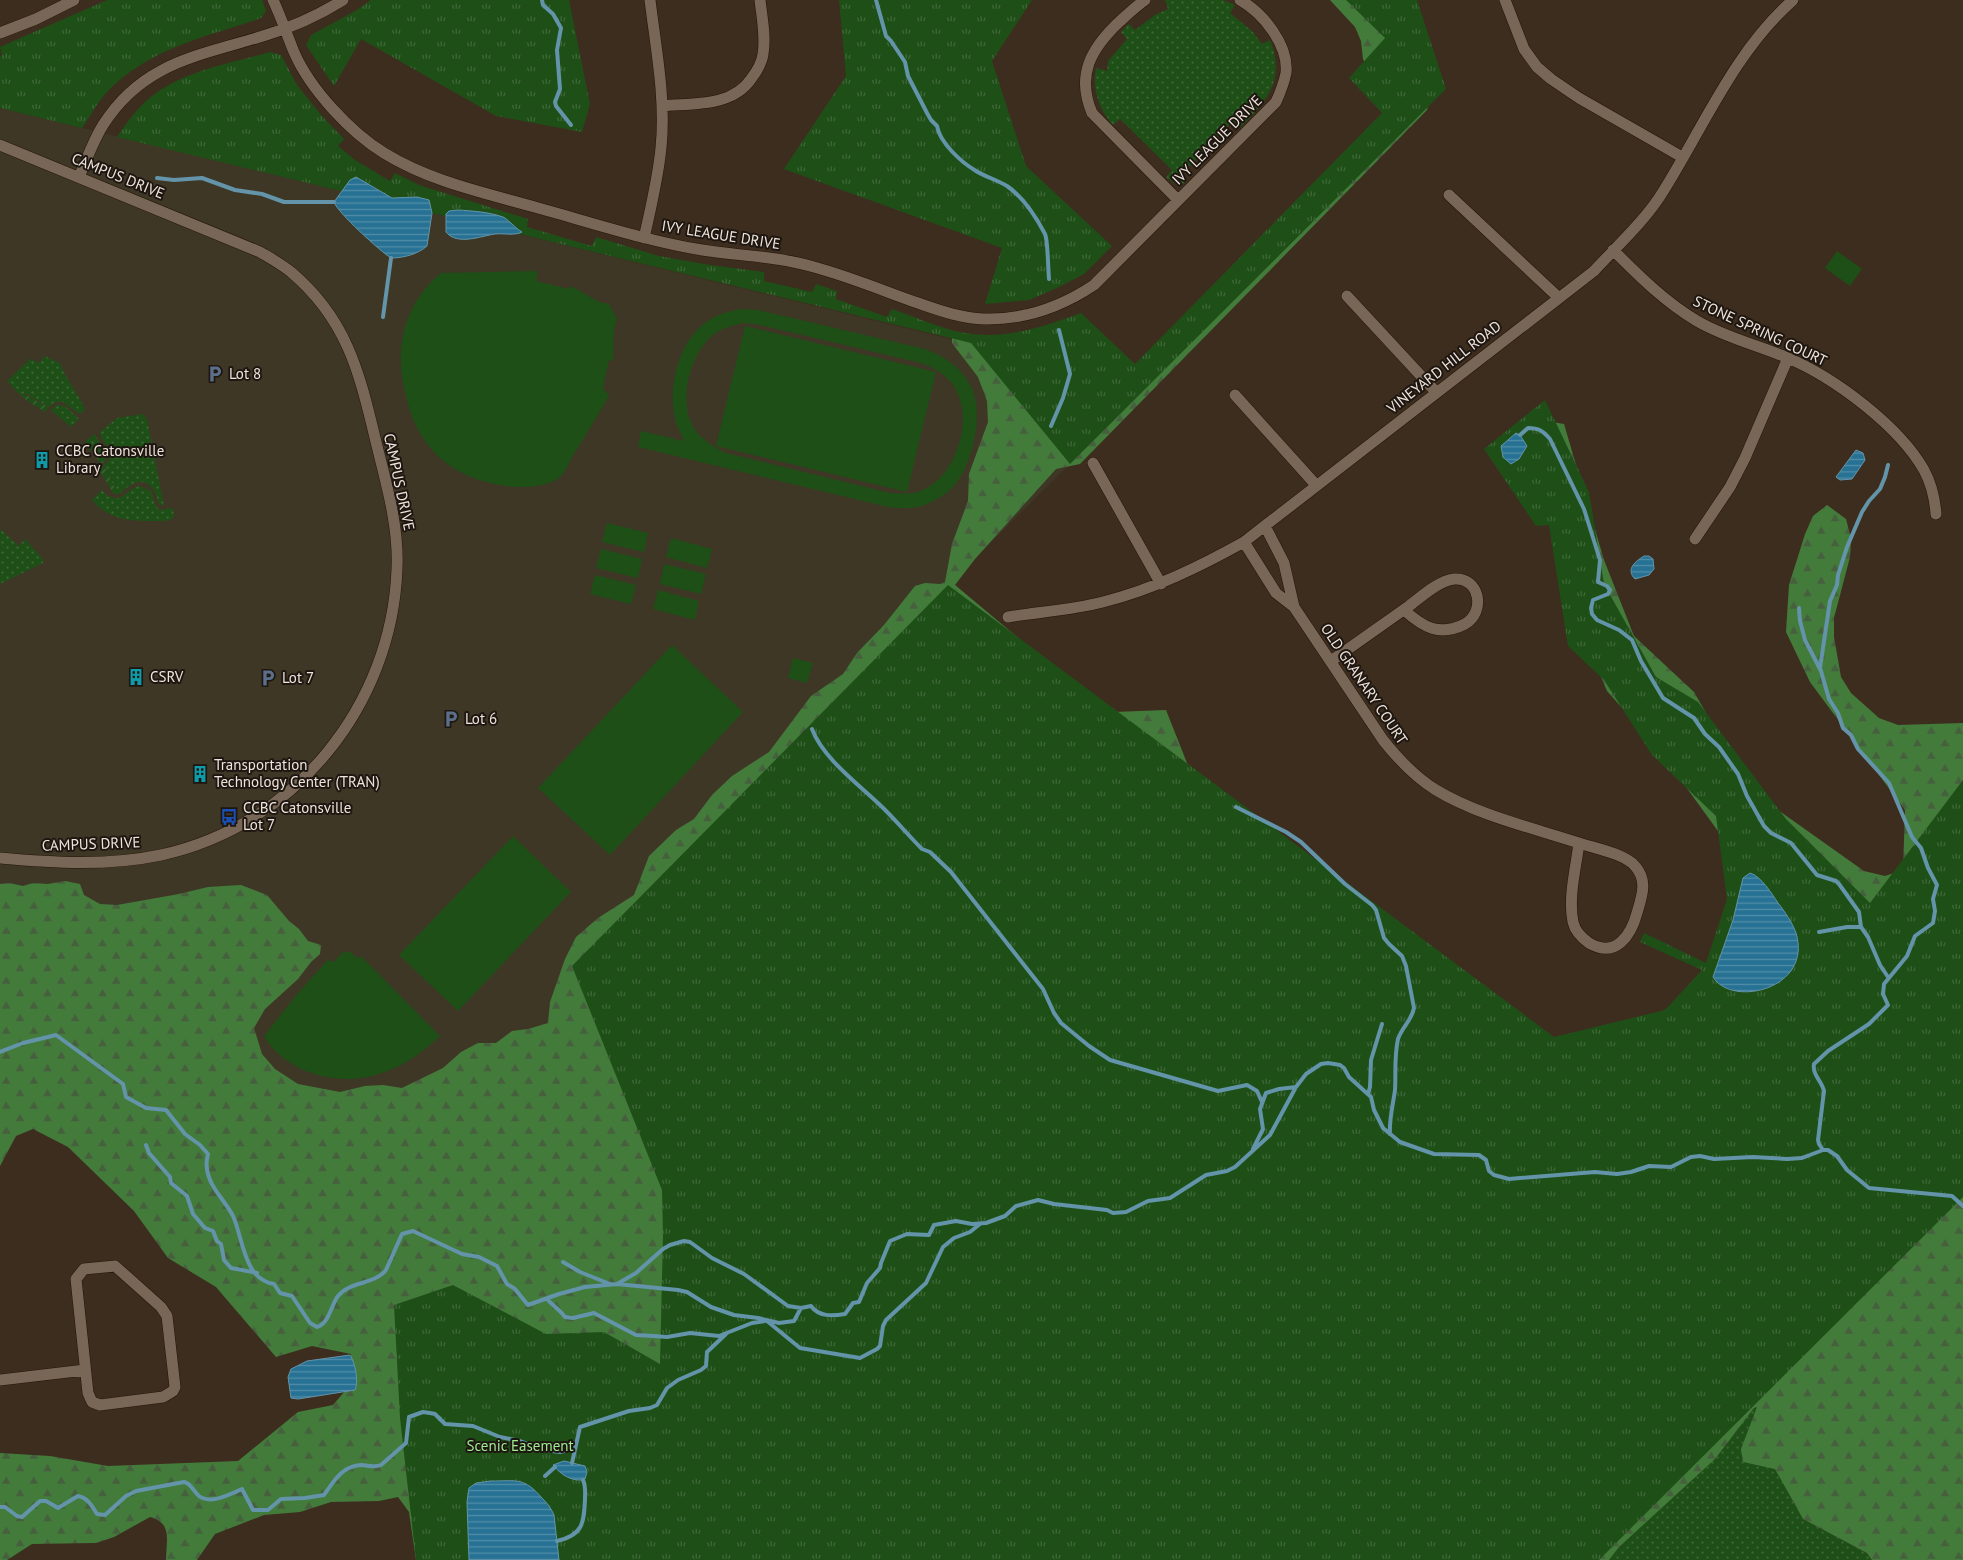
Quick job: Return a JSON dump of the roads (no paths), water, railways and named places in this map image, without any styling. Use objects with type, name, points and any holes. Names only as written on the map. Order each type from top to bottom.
[{"type":"street","points":[[0,33],[36,19],[74,0]]},
{"type":"street","name":"IVY LEAGUE DRIVE","points":[[273,0],[294,54],[325,99],[344,120],[382,152],[433,177],[644,238],[705,250],[786,260],[814,267],[962,317],[1007,318],[1029,315],[1054,307],[1074,298],[1094,284],[1276,102],[1283,86],[1286,71],[1284,53],[1276,36],[1253,10],[1240,0]]},
{"type":"street","points":[[79,177],[95,140],[117,106],[134,89],[159,71],[183,59],[264,36],[285,28],[332,7],[343,0]]},
{"type":"street","points":[[644,238],[661,146],[662,106],[650,0]]},
{"type":"street","points":[[662,106],[712,102],[740,92],[757,71],[763,55],[764,37],[760,0]]},
{"type":"street","name":"IVY LEAGUE DRIVE","points":[[1145,0],[1099,44],[1090,59],[1085,73],[1084,88],[1092,113],[1178,200]]},
{"type":"street","points":[[1505,0],[1524,49],[1537,67],[1579,98],[1682,157]]},
{"type":"street","name":"VINEYARD HILL ROAD","points":[[1008,617],[1102,602],[1161,584],[1244,542],[1594,270],[1664,191],[1682,157],[1743,58],[1787,2]]},
{"type":"street","name":"CAMPUS DRIVE","points":[[0,145],[260,252],[289,271],[312,293],[331,315],[346,341],[357,370],[395,526],[397,568],[395,596],[389,630],[380,661],[361,702],[322,759],[300,782],[266,810],[228,832],[195,845],[160,855],[101,862],[0,858]]},
{"type":"street","points":[[1449,195],[1558,297]]},
{"type":"street","name":"STONE SPRING COURT","points":[[1613,250],[1657,292],[1697,321],[1728,336],[1788,358],[1843,389],[1889,427],[1924,471],[1935,502],[1936,514]]},
{"type":"street","points":[[1347,296],[1436,392]]},
{"type":"street","points":[[1695,539],[1738,473],[1788,358]]},
{"type":"street","points":[[1234,395],[1316,485]]},
{"type":"street","points":[[1093,463],[1161,584]]},
{"type":"street","name":"OLD GRANARY COURT","points":[[1265,526],[1284,562],[1294,607]]},
{"type":"street","name":"OLD GRANARY COURT","points":[[1244,542],[1276,593],[1294,607],[1358,706],[1383,740],[1396,756],[1417,776],[1452,799],[1501,818],[1579,843],[1626,859],[1634,864],[1643,879],[1644,890],[1633,927],[1626,938],[1611,947],[1601,948],[1592,944],[1584,939],[1573,925],[1572,903],[1579,843]]},
{"type":"street","points":[[1330,661],[1443,582],[1454,579],[1470,584],[1478,600],[1478,608],[1474,618],[1453,629],[1429,628],[1417,622],[1404,610]]},
{"type":"street","points":[[115,1266],[154,1300],[167,1316],[176,1379],[175,1387],[173,1392],[163,1396],[100,1405],[92,1402],[90,1399],[85,1370],[76,1279],[84,1269],[115,1266]]},
{"type":"street","points":[[0,1380],[85,1370]]},
{"type":"water","points":[[356,177],[392,198],[417,197],[429,200],[432,213],[427,246],[410,255],[391,258],[360,232],[334,202],[350,180]]},
{"type":"water","points":[[458,210],[503,217],[522,232],[495,234],[469,239],[456,238],[446,232],[446,214],[449,211]]},
{"type":"water","points":[[1516,433],[1520,435],[1527,446],[1519,459],[1511,464],[1503,457],[1501,446]]},
{"type":"water","points":[[1856,450],[1863,453],[1865,460],[1852,479],[1840,480],[1836,477]]},
{"type":"water","points":[[1644,556],[1649,556],[1653,559],[1654,569],[1649,575],[1635,579],[1631,569]]},
{"type":"water","points":[[1750,873],[1766,886],[1788,917],[1796,933],[1798,952],[1793,968],[1782,980],[1768,988],[1736,991],[1723,986],[1713,977],[1733,920],[1743,878]]},
{"type":"water","points":[[350,1355],[356,1372],[357,1382],[355,1390],[298,1399],[291,1398],[288,1377],[291,1369],[307,1361]]},
{"type":"water","points":[[564,1461],[585,1466],[587,1472],[585,1479],[571,1479],[559,1472],[553,1465]]},
{"type":"water","points":[[491,1481],[525,1483],[546,1502],[554,1515],[559,1560],[469,1560],[467,1502],[469,1488],[476,1483]]},
{"type":"waterway","points":[[542,0],[543,5],[553,14],[561,28],[557,50],[560,89],[555,102],[571,125]]},
{"type":"waterway","points":[[876,0],[886,36],[905,62],[908,76],[931,120],[937,126],[942,139],[970,167],[1013,191],[1038,221],[1046,237],[1049,279]]},
{"type":"waterway","points":[[157,178],[174,180],[202,178],[235,190],[262,194],[284,202],[334,202]]},
{"type":"waterway","points":[[383,317],[391,258]]},
{"type":"waterway","points":[[1051,426],[1063,398],[1070,374],[1059,330]]},
{"type":"waterway","points":[[1520,435],[1528,428],[1532,428],[1540,430],[1550,439],[1584,509],[1600,560],[1598,582],[1607,586],[1610,590],[1608,594],[1593,600],[1592,614],[1597,620],[1619,630],[1632,640],[1641,661],[1663,698],[1694,718],[1705,734],[1719,747],[1738,774],[1747,796],[1764,826],[1771,833],[1791,843],[1817,875],[1836,881],[1839,884],[1859,912],[1861,927],[1888,977]]},
{"type":"waterway","points":[[1820,668],[1830,601],[1837,585],[1838,575],[1847,547],[1862,512],[1880,489],[1888,465]]},
{"type":"waterway","points":[[1799,608],[1805,640],[1821,671],[1829,699],[1838,713],[1843,728],[1851,735],[1858,749],[1889,783],[1912,837],[1921,848],[1928,868],[1937,885],[1933,899],[1935,911],[1933,923],[1915,936],[1907,956],[1884,984],[1883,994],[1888,1005],[1869,1024],[1828,1051],[1814,1064],[1814,1071],[1824,1091],[1818,1140],[1823,1150]]},
{"type":"waterway","points":[[812,729],[817,740],[832,760],[885,809],[922,849],[930,852],[951,872],[1043,989],[1054,1013],[1061,1023],[1110,1060],[1218,1091],[1247,1085],[1257,1091],[1262,1102]]},
{"type":"waterway","points":[[1236,807],[1286,832],[1301,842],[1345,884],[1372,905],[1376,910],[1384,938],[1402,956],[1406,966],[1414,1008],[1398,1039],[1390,1134]]},
{"type":"waterway","points":[[1819,932],[1847,927],[1861,927]]},
{"type":"waterway","points":[[1368,1094],[1371,1060],[1382,1024]]},
{"type":"waterway","points":[[0,1052],[23,1043],[56,1035],[123,1084],[126,1097],[146,1108],[166,1110],[185,1134],[200,1145],[208,1154],[208,1176],[233,1216],[250,1267],[264,1281],[274,1284],[280,1293],[292,1296],[310,1323],[317,1327],[324,1322],[338,1296],[343,1291],[381,1275],[386,1270],[402,1234],[413,1231],[462,1254],[479,1257],[497,1266],[507,1284],[515,1289],[528,1305],[585,1287],[617,1284],[636,1273],[663,1249],[684,1241],[690,1242],[712,1258],[744,1274],[788,1306],[801,1308],[811,1306],[814,1310],[826,1315],[845,1314],[853,1303],[859,1302],[867,1283],[880,1268],[890,1241],[907,1234],[929,1235],[934,1225],[956,1221],[972,1224],[986,1223],[1005,1216],[1016,1206],[1038,1200],[1054,1204],[1107,1210],[1113,1213],[1126,1212],[1148,1201],[1170,1198],[1206,1175],[1227,1171],[1235,1167],[1270,1135],[1296,1087],[1306,1074],[1321,1064],[1328,1063],[1340,1065],[1344,1068],[1349,1077],[1371,1097],[1374,1110],[1383,1128],[1400,1142],[1434,1154],[1479,1155],[1486,1160],[1489,1171],[1494,1175],[1509,1179],[1595,1172],[1617,1174],[1649,1166],[1671,1167],[1691,1157],[1700,1156],[1714,1159],[1753,1157],[1787,1159],[1802,1158],[1828,1150],[1837,1156],[1847,1170],[1869,1188],[1952,1196],[1963,1206]]},
{"type":"waterway","points":[[1253,1149],[1263,1129],[1260,1109],[1266,1093],[1296,1087]]},
{"type":"waterway","points":[[146,1145],[149,1153],[170,1177],[171,1183],[187,1196],[193,1214],[205,1228],[213,1231],[217,1241],[221,1244],[224,1260],[231,1268],[257,1273]]},
{"type":"waterway","points":[[767,1321],[800,1348],[860,1358],[880,1346],[883,1326],[886,1320],[926,1283],[943,1247],[954,1238],[970,1232],[980,1224]]},
{"type":"waterway","points":[[563,1262],[580,1272],[610,1284]]},
{"type":"waterway","points":[[617,1284],[687,1292],[711,1307],[734,1315],[779,1323],[794,1321],[801,1308]]},
{"type":"waterway","points":[[547,1299],[565,1317],[573,1318],[594,1313],[636,1335],[667,1337],[690,1333],[719,1336],[752,1323],[765,1321]]},
{"type":"waterway","points":[[572,1463],[580,1427],[629,1411],[657,1405],[667,1388],[678,1380],[706,1366],[707,1352],[726,1334]]},
{"type":"waterway","points":[[0,1507],[5,1507],[17,1516],[22,1517],[40,1501],[46,1501],[58,1508],[78,1496],[87,1500],[97,1514],[105,1515],[126,1496],[136,1491],[184,1482],[191,1486],[199,1496],[209,1499],[220,1498],[242,1489],[253,1510],[268,1510],[281,1499],[324,1495],[339,1475],[354,1466],[381,1465],[406,1443],[409,1417],[423,1412],[435,1414],[445,1424],[473,1426],[500,1437],[520,1441],[544,1450],[560,1452],[575,1448]]},
{"type":"waterway","points":[[545,1476],[555,1467]]},
{"type":"waterway","points":[[557,1541],[572,1535],[583,1521],[585,1507],[585,1485],[583,1480]]},
{"type":"place","name":"Lot 8","points":[[215,374]]},
{"type":"place","name":"CCBC Catonsville Library","points":[[42,460]]},
{"type":"place","name":"CSRV","points":[[136,677]]},
{"type":"place","name":"Lot 7","points":[[268,678]]},
{"type":"place","name":"Lot 6","points":[[451,719]]},
{"type":"place","name":"Transportation Technology Center (TRAN)","points":[[200,774]]},
{"type":"place","name":"CCBC Catonsville Lot 7","points":[[229,817]]},
{"type":"park label","name":"Scenic Easement","points":[[520,1446]]}]
